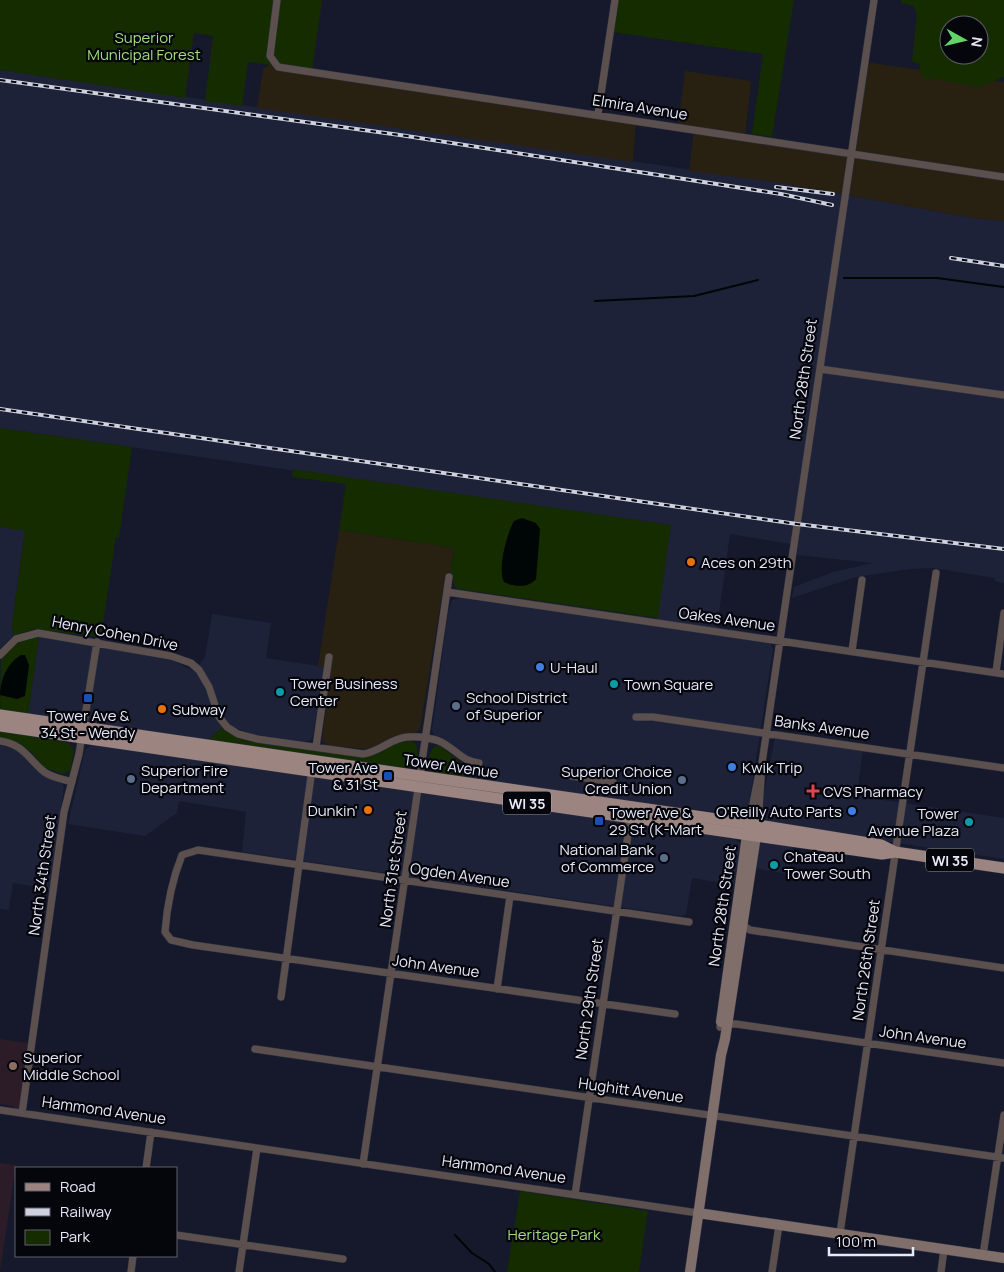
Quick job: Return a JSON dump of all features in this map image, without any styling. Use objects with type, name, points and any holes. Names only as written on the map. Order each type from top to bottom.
[{"type":"main road","name":"Tower Avenue","points":[[0,715],[83,733]]},
{"type":"main road","name":"Tower Avenue","points":[[0,726],[83,733],[752,830],[881,845],[896,852],[1004,868]]},
{"type":"main road","name":"North 28th Street","points":[[690,1272],[721,1055],[740,888],[752,830]]},
{"type":"main road","name":"North 28th Street","points":[[724,1026],[743,927],[752,830]]},
{"type":"main road","name":"Hammond Avenue","points":[[698,1213],[1004,1258]]},
{"type":"street","name":"Elmira Avenue","points":[[277,0],[270,56],[278,67],[312,74],[598,114],[1004,176]]},
{"type":"street","points":[[598,114],[615,0]]},
{"type":"street","name":"North 28th Street","points":[[752,830],[874,0]]},
{"type":"street","points":[[820,369],[1004,395]]},
{"type":"street","name":"North 26th Street","points":[[840,1233],[936,572]]},
{"type":"street","name":"North 31st Street","points":[[363,1164],[449,577]]},
{"type":"street","points":[[852,651],[862,580]]},
{"type":"street","name":"Oakes Avenue","points":[[447,592],[1004,674]]},
{"type":"street","points":[[996,672],[1004,613]]},
{"type":"street","name":"Henry Cohen Drive","points":[[0,655],[16,639],[29,634],[50,634],[171,656],[190,663],[199,670],[209,687],[219,717],[238,734],[364,754],[378,750],[403,737],[426,739],[444,743],[463,760],[480,764]]},
{"type":"street","name":"North 34th Street","points":[[22,1114],[64,812],[83,733],[97,642]]},
{"type":"street","points":[[316,747],[329,657]]},
{"type":"street","name":"Banks Avenue","points":[[636,717],[653,717],[1004,768]]},
{"type":"street","points":[[0,741],[21,748],[46,773],[72,782]]},
{"type":"street","points":[[281,997],[313,767]]},
{"type":"street","points":[[571,776],[613,782]]},
{"type":"street","name":"North 29th Street","points":[[575,1195],[631,813]]},
{"type":"street","name":"Ogden Avenue","points":[[198,850],[405,882],[689,922]]},
{"type":"street","name":"John Avenue","points":[[198,850],[182,856],[174,875],[165,925],[165,932],[171,940],[285,959],[675,1014]]},
{"type":"street","points":[[740,888],[742,900],[740,919],[743,927],[782,935],[1004,968]]},
{"type":"street","points":[[497,989],[510,896]]},
{"type":"street","name":"John Avenue","points":[[724,1026],[868,1043],[1004,1063]]},
{"type":"street","name":"Hughitt Avenue","points":[[255,1049],[1001,1158]]},
{"type":"street","name":"Hammond Avenue","points":[[0,1110],[698,1213]]},
{"type":"street","points":[[984,1255],[1001,1158],[1004,1115]]},
{"type":"street","points":[[146,1167],[151,1132]]},
{"type":"street","points":[[239,1272],[257,1148]]},
{"type":"street","points":[[772,1272],[779,1225]]},
{"type":"street","points":[[178,1235],[343,1259]]},
{"type":"street","points":[[941,1272],[944,1250]]},
{"type":"street","points":[[131,1272],[133,1257]]},
{"type":"shaded area","points":[[273,62],[278,67],[636,120],[633,162],[257,108],[263,69]]},
{"type":"shaded area","points":[[865,62],[1004,82],[1004,221],[974,218],[769,181],[689,171],[694,129],[678,127],[685,71],[751,81],[745,137],[852,153]]},
{"type":"shaded area","points":[[0,70],[769,181],[974,218],[1004,221],[1004,583],[995,581],[995,578],[933,568],[910,569],[856,577],[792,598],[794,587],[833,572],[873,563],[797,555],[798,545],[730,534],[716,635],[770,643],[773,649],[748,811],[745,816],[469,781],[472,758],[460,753],[448,741],[434,735],[432,730],[448,613],[452,600],[460,598],[656,626],[671,525],[0,428]]},
{"type":"shaded area","points":[[522,518],[536,523],[540,529],[536,579],[529,584],[517,586],[504,582],[502,560],[511,527],[514,521]]},
{"type":"shaded area","points":[[0,527],[25,530],[12,623],[13,636],[0,648]]},
{"type":"shaded area","points":[[339,530],[454,548],[450,577],[445,577],[420,729],[415,733],[396,735],[381,744],[367,749],[332,746],[324,743],[322,739],[331,668],[318,666]]},
{"type":"shaded area","points":[[212,614],[271,623],[266,658],[325,667],[313,735],[310,741],[252,734],[235,728],[228,723],[205,742],[92,722],[28,716],[39,636],[108,647],[173,661],[194,671],[205,657]]},
{"type":"shaded area","points":[[25,655],[29,665],[25,696],[17,699],[0,695],[5,672],[16,658]]},
{"type":"shaded area","points":[[775,738],[863,749],[857,796],[1004,818],[1004,859],[829,833],[765,820],[761,815],[761,808]]},
{"type":"shaded area","points":[[92,744],[439,796],[454,796],[734,839],[741,843],[739,886],[692,878],[686,914],[682,916],[242,852],[246,812],[179,801],[177,813],[145,836],[68,824],[85,750]]},
{"type":"shaded area","points":[[0,745],[18,751],[42,775],[61,782],[64,787],[49,889],[13,883],[9,910],[0,909]]},
{"type":"shaded area","points":[[759,843],[793,846],[789,874],[753,868]]},
{"type":"shaded area","name":"Superior Middle School","points":[[0,1039],[28,1043],[22,1089],[22,1113],[16,1113],[13,1106],[0,1104]]},
{"type":"shaded area","points":[[0,1163],[16,1165],[0,1272]]},
{"type":"green space","name":"Superior Municipal Forest","points":[[0,0],[322,0],[312,71],[248,62],[242,106],[205,101],[213,36],[194,33],[185,98],[0,70]]},
{"type":"green space","points":[[618,0],[794,0],[772,137],[752,134],[763,54],[613,32]]},
{"type":"green space","points":[[901,0],[1004,0],[1004,77],[980,87],[922,77],[919,64],[912,61],[917,15],[914,6],[901,3]]},
{"type":"green space","points":[[0,428],[132,447],[119,538],[116,537],[102,631],[98,637],[35,629],[13,636],[12,623],[25,531],[0,527]]},
{"type":"green space","points":[[293,469],[671,525],[658,618],[458,589],[454,586],[453,578],[450,577],[454,548],[339,530],[346,484],[292,477]]},
{"type":"green space","points":[[39,636],[28,716],[0,712],[1,660],[12,646],[27,638]]},
{"type":"green space","points":[[223,727],[236,737],[247,741],[358,757],[374,754],[401,742],[408,741],[414,742],[418,753],[414,764],[408,769],[205,742]]},
{"type":"green space","points":[[0,730],[69,743],[74,751],[70,771],[63,774],[45,768],[32,753],[19,743],[0,738]]},
{"type":"green space","points":[[439,745],[460,762],[471,766],[469,781],[432,773],[429,766],[430,755],[435,746]]},
{"type":"green space","name":"Heritage Park","points":[[520,1191],[648,1211],[639,1272],[507,1272]]},
{"type":"waterway","points":[[844,278],[937,278],[1004,287]]},
{"type":"waterway","points":[[595,301],[694,296],[758,280]]},
{"type":"waterway","points":[[455,1235],[472,1253],[489,1264],[495,1272]]},
{"type":"railway","points":[[0,80],[400,135],[781,194],[832,205]]},
{"type":"railway","points":[[776,187],[833,194]]},
{"type":"railway","points":[[951,258],[1004,266]]},
{"type":"railway","points":[[0,409],[797,524],[1004,549]]},
{"type":"place","name":"Aces on 29th","points":[[691,562]]},
{"type":"place","name":"U-Haul","points":[[540,667]]},
{"type":"place","name":"Town Square","points":[[614,684]]},
{"type":"place","name":"Tower Business Center","points":[[280,692]]},
{"type":"place","name":"Tower Ave & 34 St - Wendy","points":[[88,698]]},
{"type":"place","name":"School District of Superior","points":[[456,706]]},
{"type":"place","name":"Subway","points":[[162,709]]},
{"type":"place","name":"Kwik Trip","points":[[732,767]]},
{"type":"place","name":"Tower Ave & 31 St","points":[[388,776]]},
{"type":"place","name":"Superior Fire Department","points":[[131,779]]},
{"type":"place","name":"Superior Choice Credit Union","points":[[682,780]]},
{"type":"place","name":"CVS Pharmacy","points":[[813,791]]},
{"type":"place","name":"Dunkin'","points":[[368,810]]},
{"type":"place","name":"O'Reilly Auto Parts","points":[[852,811]]},
{"type":"place","name":"Tower Ave & 29 St (K-Mart","points":[[599,821]]},
{"type":"place","name":"Tower Avenue Plaza","points":[[969,822]]},
{"type":"place","name":"National Bank of Commerce","points":[[664,858]]},
{"type":"place","name":"Chateau Tower South","points":[[774,865]]},
{"type":"place","name":"Superior Middle School","points":[[13,1066]]}]
